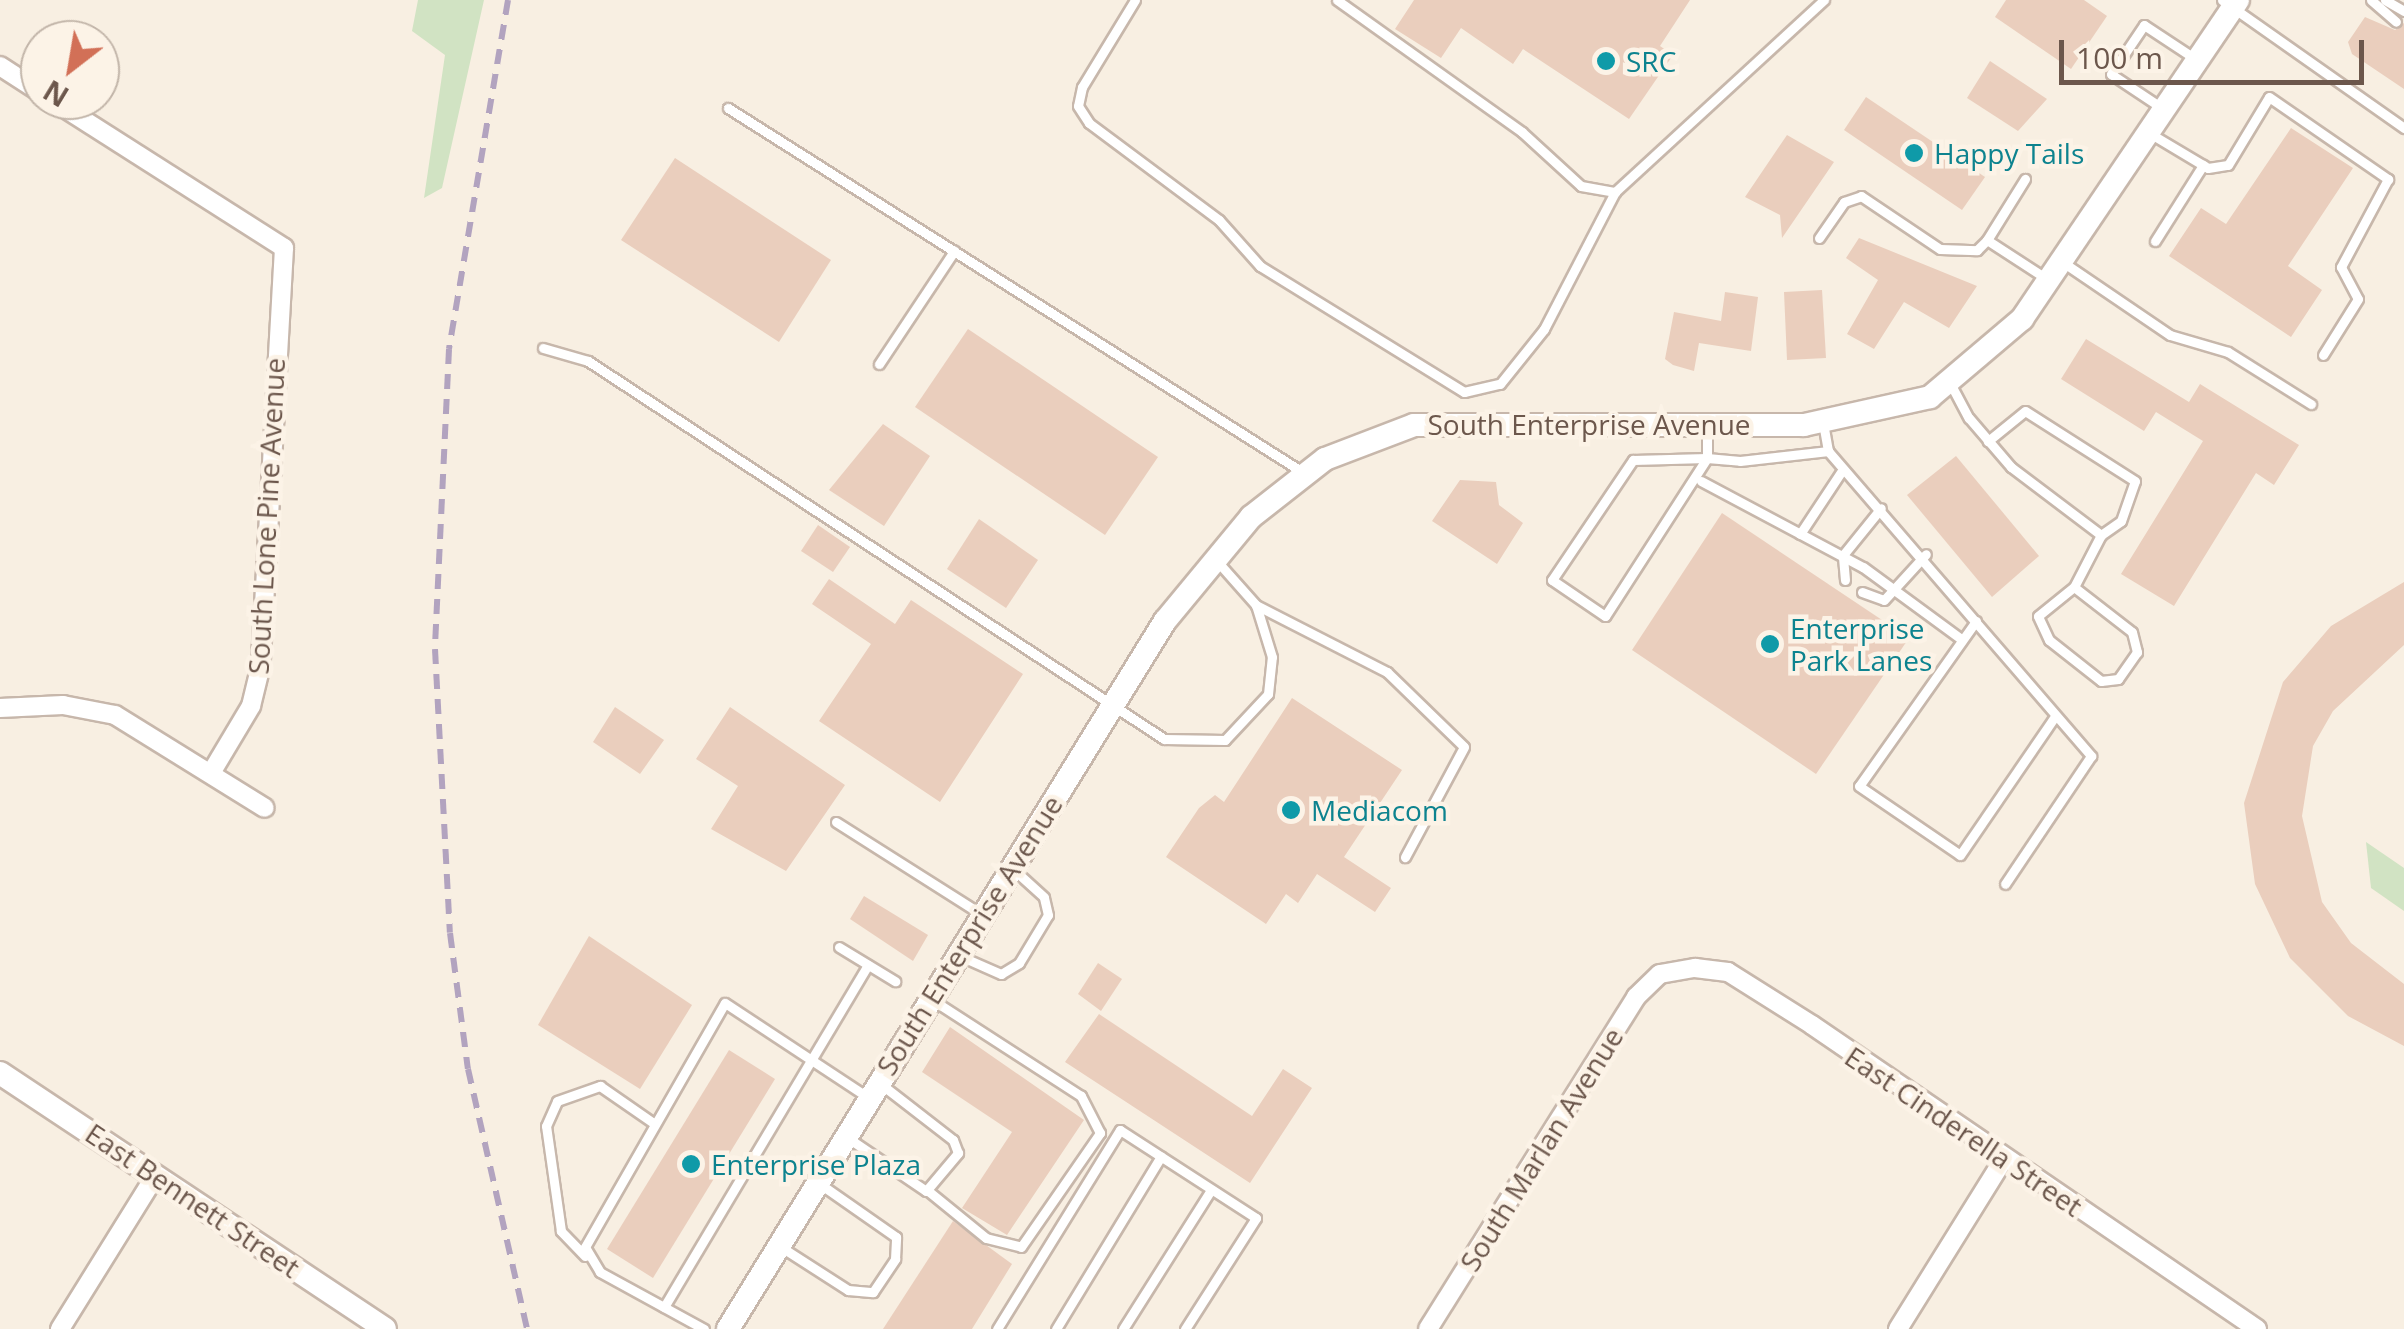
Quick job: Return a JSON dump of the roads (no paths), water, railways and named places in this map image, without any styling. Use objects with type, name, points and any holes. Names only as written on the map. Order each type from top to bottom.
[{"type":"street","name":"South Enterprise Avenue","points":[[728,1329],[1112,705],[1214,557],[1304,473],[1369,438],[1436,421],[1823,424],[1896,408],[1950,383],[2006,338],[2056,271],[2198,60],[2231,3]]},
{"type":"street","name":"South Lone Pine Avenue","points":[[83,120],[284,248],[261,664],[251,706],[211,773]]},
{"type":"street","points":[[0,708],[115,715],[265,808]]},
{"type":"street","name":"East Cinderella Street","points":[[1660,974],[1728,972],[2257,1329]]},
{"type":"street","name":"South Marlan Avenue","points":[[1428,1329],[1660,974]]},
{"type":"street","name":"East Bennett Street","points":[[0,1073],[385,1329]]},
{"type":"street","points":[[1898,1329],[2004,1159]]},
{"type":"street","points":[[60,1329],[156,1175]]},
{"type":"lane","points":[[1135,0],[1082,87],[1078,106],[1089,123],[1219,220],[1260,266],[1464,392],[1500,384],[1544,329],[1615,192],[1824,0]]},
{"type":"lane","points":[[1338,0],[1522,132],[1581,186],[1615,192]]},
{"type":"lane","points":[[2371,0],[2396,22]]},
{"type":"lane","points":[[2385,0],[2404,11]]},
{"type":"lane","points":[[2231,3],[2404,128]]},
{"type":"lane","points":[[2164,109],[2111,74],[2144,24],[2198,60]]},
{"type":"lane","points":[[2149,132],[2203,165],[2228,166],[2268,97],[2388,179],[2341,268],[2358,298],[2323,355]]},
{"type":"lane","points":[[728,108],[1304,473]]},
{"type":"lane","points":[[2155,241],[2203,165]]},
{"type":"lane","points":[[1819,238],[1853,196],[1940,249],[1976,250],[1987,240],[2025,179]]},
{"type":"lane","points":[[1987,240],[2056,271],[2170,335],[2228,352],[2312,404]]},
{"type":"lane","points":[[878,364],[954,251]]},
{"type":"lane","points":[[543,348],[588,360],[1164,739],[1226,740],[1268,694],[1272,657],[1256,605]]},
{"type":"lane","points":[[1950,383],[1988,441],[2100,535]]},
{"type":"lane","points":[[1988,441],[2025,411],[2136,481],[2121,521],[2100,535],[2074,586],[2038,616],[2048,640],[2102,681],[2118,679],[2137,652],[2132,632],[2074,586]]},
{"type":"lane","points":[[1707,423],[1707,458],[1701,480],[1605,616],[1552,580],[1633,460],[1707,458],[1828,451]]},
{"type":"lane","points":[[1823,424],[1828,451],[1841,472],[1926,554],[1976,620],[2091,756],[2005,884]]},
{"type":"lane","points":[[1800,534],[1841,472]]},
{"type":"lane","points":[[1701,480],[1900,590],[1962,639]]},
{"type":"lane","points":[[1845,580],[1842,555],[1881,508]]},
{"type":"lane","points":[[1862,592],[1884,600],[1900,590],[1926,554]]},
{"type":"lane","points":[[1214,557],[1256,605],[1386,672],[1464,747],[1406,857]]},
{"type":"lane","points":[[1976,620],[1859,786],[1960,856],[2055,716]]},
{"type":"lane","points":[[836,822],[982,915]]},
{"type":"lane","points":[[957,955],[988,974],[1019,963],[1048,915],[1044,897],[1011,868]]},
{"type":"lane","points":[[838,947],[895,981]]},
{"type":"lane","points":[[664,1307],[868,965]]},
{"type":"lane","points":[[845,1136],[927,1190],[986,1238],[1022,1246],[1100,1132],[1082,1096],[930,999]]},
{"type":"lane","points":[[586,1257],[590,1231],[725,1003],[812,1060],[874,1090],[954,1140],[958,1153],[927,1190]]},
{"type":"lane","points":[[652,1122],[600,1086],[557,1101],[546,1126],[562,1231],[586,1257],[704,1329]]},
{"type":"lane","points":[[997,1329],[1120,1130],[1256,1218],[1186,1329]]},
{"type":"lane","points":[[1056,1329],[1161,1156]]},
{"type":"lane","points":[[779,1246],[860,1291],[873,1292],[895,1260],[896,1237],[818,1182]]},
{"type":"lane","points":[[1124,1329],[1211,1190]]},
{"type":"railway","points":[[508,0],[449,349],[435,649],[450,933],[468,1069],[527,1329]]},
{"type":"place","name":"SRC","points":[[1606,61]]},
{"type":"place","name":"Happy Tails","points":[[1914,153]]},
{"type":"place","name":"Enterprise Park Lanes","points":[[1770,644]]},
{"type":"place","name":"Mediacom","points":[[1291,810]]},
{"type":"place","name":"Enterprise Plaza","points":[[691,1164]]}]
